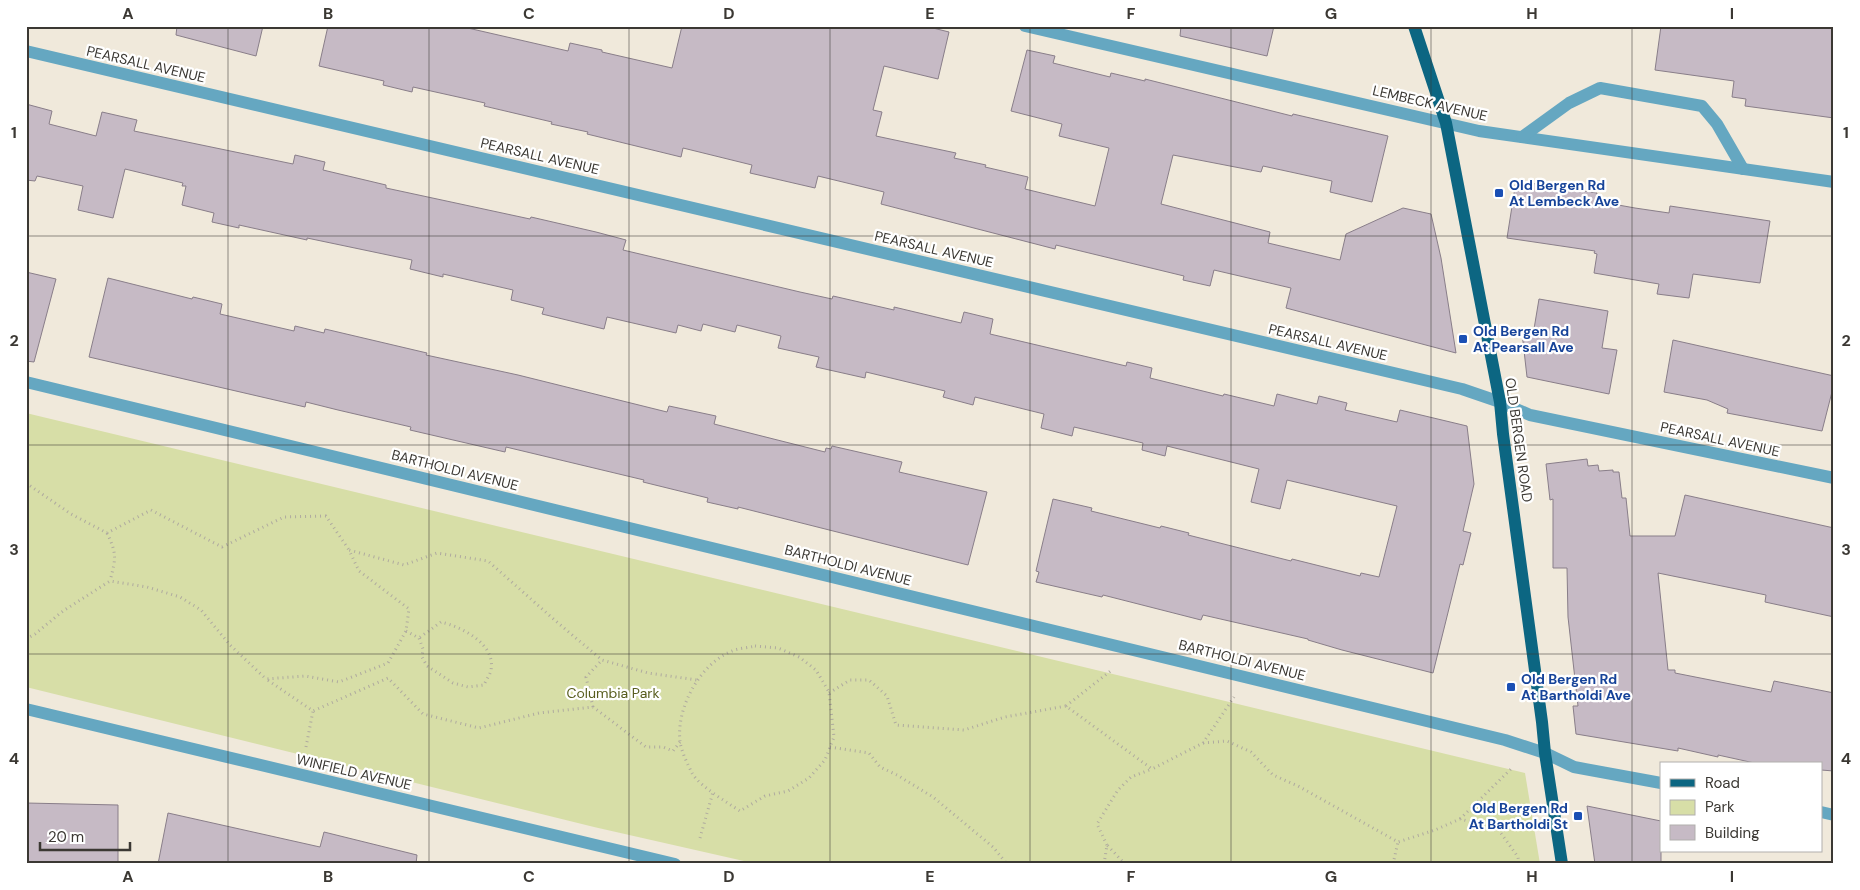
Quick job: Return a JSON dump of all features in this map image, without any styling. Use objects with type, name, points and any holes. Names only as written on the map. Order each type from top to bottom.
[{"type":"main road","name":"OLD BERGEN ROAD","points":[[1414,26],[1446,123],[1500,402],[1545,753],[1562,864]]},
{"type":"street","name":"LEMBECK AVENUE","points":[[1025,26],[1479,131],[1834,182]]},
{"type":"street","name":"PEARSALL AVENUE","points":[[26,51],[1462,389],[1530,415],[1834,478]]},
{"type":"street","points":[[1522,137],[1569,103],[1600,88],[1702,106],[1717,124],[1743,169]]},
{"type":"street","name":"BARTHOLDI AVENUE","points":[[26,382],[1505,740],[1545,753],[1574,766],[1660,783]]},
{"type":"street","name":"WINFIELD AVENUE","points":[[26,709],[675,864]]},
{"type":"path","points":[[26,483],[71,514],[106,533],[114,548],[116,557],[110,581]]},
{"type":"path","points":[[106,533],[151,510],[222,547],[284,517],[326,516],[349,550],[359,571],[409,608],[406,631],[388,663],[339,682],[305,676],[266,679]]},
{"type":"path","points":[[349,550],[404,565],[437,553],[488,561],[602,660],[648,673],[697,680]]},
{"type":"path","points":[[26,639],[63,611],[110,581],[147,587],[180,597],[201,610],[230,645],[266,679],[314,711]]},
{"type":"path","points":[[406,631],[419,638],[423,649],[422,657],[427,666],[453,683],[468,687],[484,685],[491,669],[489,657],[482,643],[467,632],[455,625],[442,622],[419,638]]},
{"type":"path","points":[[755,646],[778,648],[799,657],[816,670],[829,694],[834,737],[825,760],[809,778],[788,791],[765,796],[740,811],[693,775],[680,742],[681,721],[697,680],[712,663],[732,651],[755,646]]},
{"type":"path","points":[[602,660],[586,677],[594,708],[646,747],[663,748],[673,752],[680,742]]},
{"type":"path","points":[[829,694],[850,680],[869,680],[888,696],[896,726],[964,730],[1005,717],[1066,706],[1113,668]]},
{"type":"path","points":[[314,711],[388,678],[423,714],[479,728],[539,714],[594,708]]},
{"type":"path","points":[[1203,743],[1235,697]]},
{"type":"path","points":[[1066,706],[1152,769]]},
{"type":"path","points":[[306,746],[314,711]]},
{"type":"path","points":[[1125,864],[1107,845],[1097,824],[1118,790],[1131,776],[1152,769],[1203,743],[1227,741],[1251,752],[1273,775],[1298,786],[1398,842],[1435,830],[1460,819],[1512,767]]},
{"type":"path","points":[[830,747],[869,752],[880,767],[911,784],[946,808],[993,847],[1007,864]]},
{"type":"path","points":[[700,838],[713,792]]},
{"type":"path","points":[[1460,819],[1498,829],[1518,857],[1519,864]]},
{"type":"path","points":[[1393,864],[1398,842]]},
{"type":"path","points":[[1104,864],[1107,845]]},
{"type":"green space","name":"Columbia Park","points":[[26,413],[1525,773],[1540,864],[757,864],[594,827],[26,687]]},
{"type":"building","points":[[177,26],[263,26],[256,56],[176,35]]},
{"type":"building","points":[[328,26],[459,26],[568,51],[570,43],[672,68],[682,26],[925,26],[949,32],[938,79],[884,66],[873,110],[882,112],[876,136],[956,153],[954,158],[1028,177],[1025,189],[1095,206],[1109,148],[1059,136],[1062,124],[1011,111],[1027,50],[1055,56],[1053,63],[1110,77],[1111,73],[1145,81],[1145,79],[1292,116],[1293,114],[1388,136],[1372,202],[1330,192],[1332,181],[1263,166],[1261,172],[1173,155],[1161,204],[1270,232],[1268,243],[1340,260],[1346,234],[1403,208],[1431,214],[1441,258],[1456,353],[1286,308],[1291,288],[1214,270],[1210,286],[1183,280],[1184,276],[1056,245],[1055,249],[881,204],[884,192],[818,176],[815,188],[750,173],[752,165],[683,148],[681,157],[587,134],[588,132],[551,124],[552,122],[484,106],[485,103],[413,87],[412,92],[383,85],[384,81],[319,66]]},
{"type":"building","points":[[1181,26],[1274,26],[1267,56],[1180,36]]},
{"type":"building","points":[[1661,26],[1834,26],[1834,118],[1745,106],[1746,99],[1732,97],[1734,81],[1655,70]]},
{"type":"building","points":[[26,104],[52,111],[49,124],[96,136],[102,112],[137,120],[134,131],[293,164],[295,155],[325,162],[323,170],[386,185],[386,188],[596,232],[626,240],[623,250],[800,292],[832,299],[833,296],[894,310],[894,307],[961,323],[964,312],[993,319],[990,334],[1126,366],[1127,362],[1152,368],[1150,378],[1223,396],[1224,394],[1274,406],[1277,394],[1317,404],[1319,396],[1347,403],[1345,410],[1397,422],[1400,410],[1467,426],[1474,484],[1463,531],[1471,533],[1463,565],[1460,564],[1433,673],[1342,650],[1308,639],[1203,615],[1201,620],[1103,595],[1102,597],[1036,582],[1039,572],[1036,571],[1053,499],[1092,508],[1091,511],[1189,533],[1188,535],[1291,561],[1292,559],[1360,576],[1361,573],[1379,577],[1397,506],[1287,480],[1280,509],[1251,502],[1259,469],[1167,446],[1165,456],[1142,450],[1143,443],[1074,427],[1072,436],[1041,428],[1044,414],[975,397],[973,405],[943,397],[945,391],[866,372],[865,378],[816,367],[819,357],[778,348],[781,336],[737,325],[735,332],[703,324],[701,331],[678,325],[676,333],[607,317],[604,329],[542,314],[544,308],[511,300],[513,290],[443,274],[443,277],[410,269],[412,260],[239,225],[239,228],[212,222],[214,213],[182,205],[186,186],[182,186],[183,183],[125,169],[113,218],[78,210],[83,186],[37,176],[35,181],[26,180]]},
{"type":"building","points":[[1516,181],[1597,193],[1596,201],[1635,208],[1669,213],[1670,206],[1770,221],[1760,283],[1693,274],[1689,298],[1657,294],[1659,284],[1594,273],[1597,254],[1594,253],[1595,251],[1507,238]]},
{"type":"building","points":[[26,272],[56,279],[34,362],[26,361]]},
{"type":"building","points":[[108,278],[192,299],[193,297],[222,304],[220,314],[294,331],[295,326],[324,333],[325,329],[667,412],[669,406],[716,416],[714,424],[825,452],[826,448],[831,449],[832,446],[902,462],[899,472],[987,492],[968,565],[738,507],[738,509],[707,502],[708,498],[643,482],[644,480],[506,447],[505,452],[410,430],[411,427],[306,402],[305,407],[89,357]]},
{"type":"building","points":[[1539,299],[1608,311],[1602,348],[1617,350],[1609,394],[1527,377],[1522,333],[1533,335]]},
{"type":"building","points":[[1673,340],[1834,376],[1834,384],[1822,431],[1727,413],[1728,409],[1707,400],[1664,392]]},
{"type":"building","points":[[1587,459],[1588,466],[1598,465],[1599,471],[1613,470],[1613,472],[1619,472],[1622,498],[1626,498],[1630,536],[1675,536],[1685,495],[1834,528],[1834,617],[1765,602],[1766,595],[1658,573],[1668,670],[1771,692],[1774,681],[1834,693],[1834,771],[1822,770],[1822,762],[1750,762],[1678,748],[1678,751],[1576,734],[1573,706],[1578,706],[1568,617],[1567,568],[1553,568],[1553,499],[1550,500],[1546,464]]},
{"type":"building","points":[[26,803],[118,805],[118,864],[26,864]]},
{"type":"building","points":[[1587,806],[1660,821],[1661,864],[1595,864]]},
{"type":"building","points":[[168,813],[320,847],[324,832],[417,855],[416,864],[158,864]]},
{"type":"place","name":"Old Bergen Rd At Lembeck Ave","points":[[1499,193]]},
{"type":"place","name":"Old Bergen Rd At Pearsall Ave","points":[[1463,339]]},
{"type":"place","name":"Old Bergen Rd At Bartholdi Ave","points":[[1511,687]]},
{"type":"place","name":"Old Bergen Rd At Bartholdi St","points":[[1578,816]]}]
